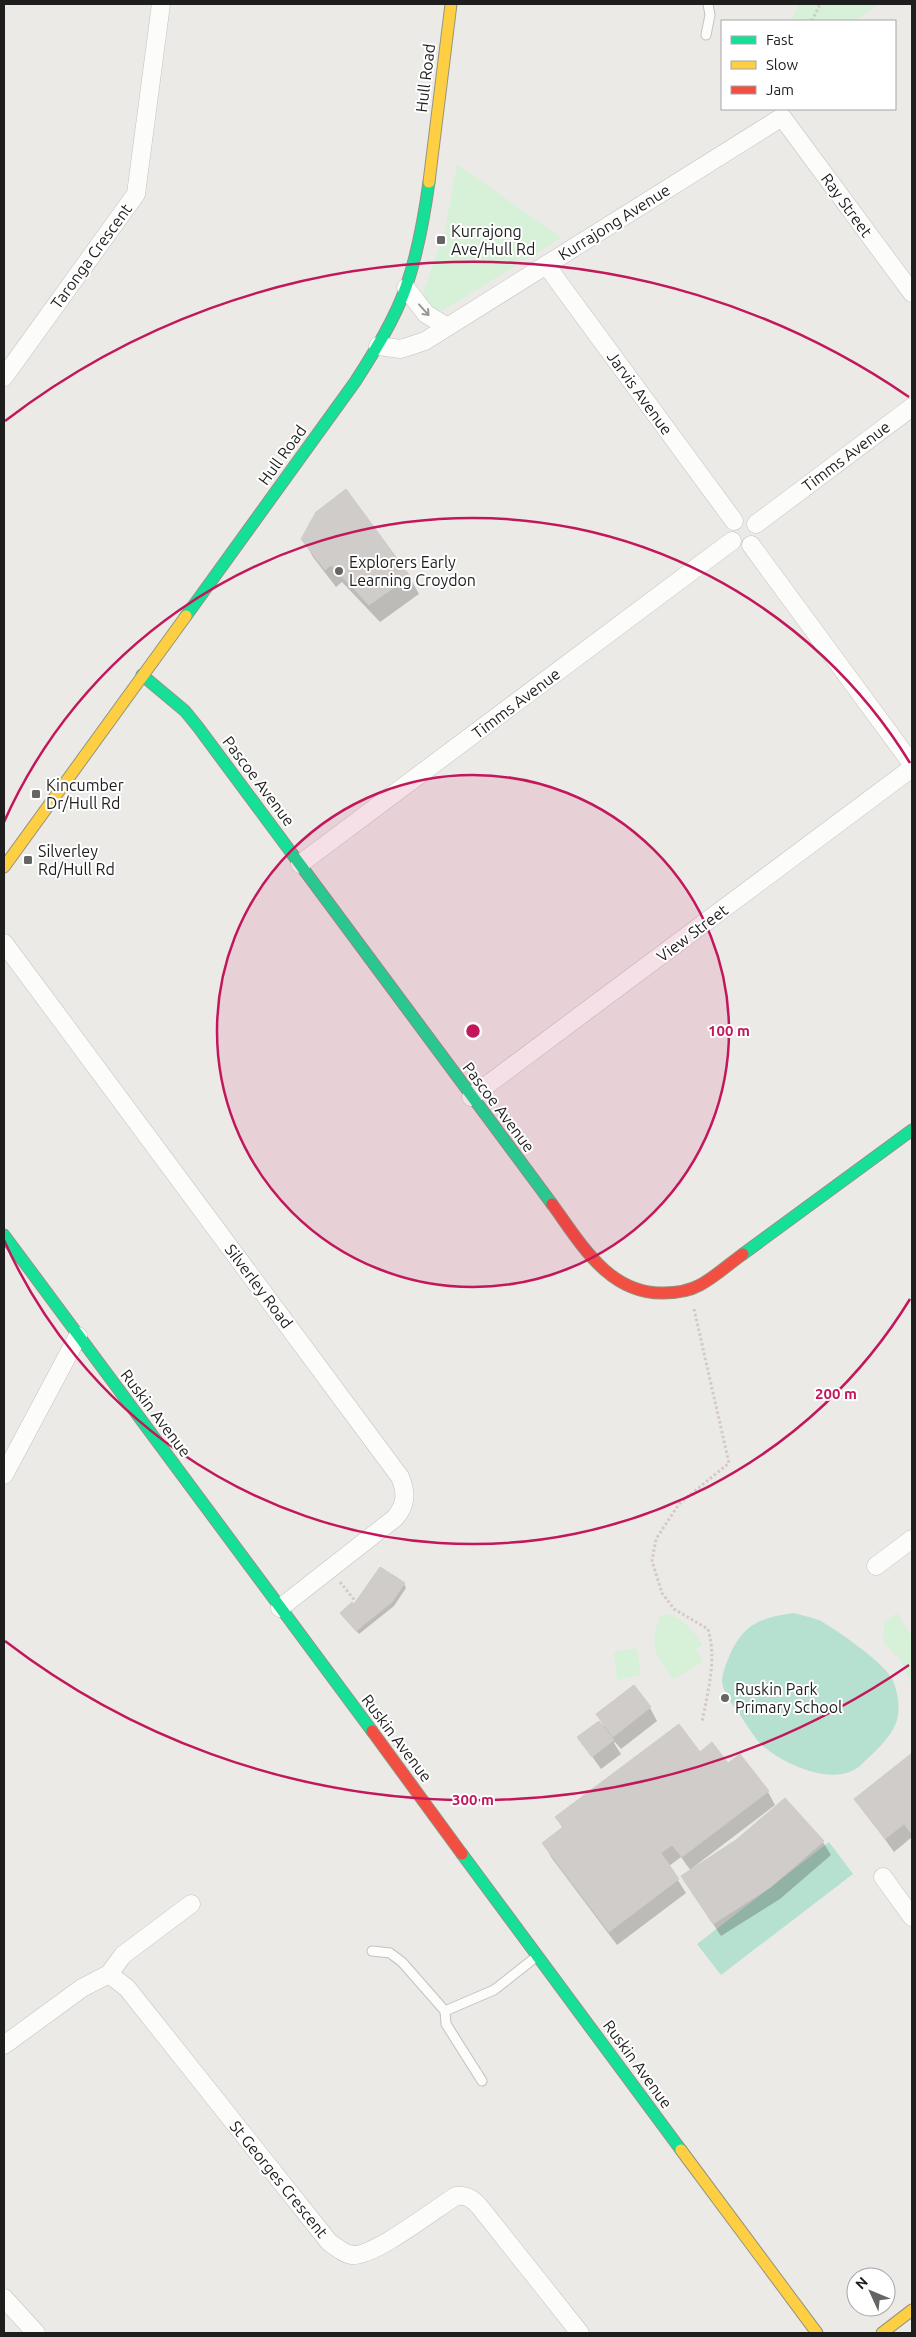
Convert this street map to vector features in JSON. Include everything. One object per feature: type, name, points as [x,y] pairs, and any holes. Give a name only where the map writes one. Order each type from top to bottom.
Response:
[{"type":"street","name":"Taronga Crescent","points":[[4,377],[136,194],[161,4]]},
{"type":"street","name":"Hull Road","points":[[4,867],[355,382],[378,346],[406,288],[423,227],[450,4]]},
{"type":"street","name":"Kurrajong Avenue","points":[[378,346],[401,349],[425,342],[446,326],[782,117]]},
{"type":"street","name":"Ray Street","points":[[782,117],[912,293]]},
{"type":"street","name":"Jarvis Avenue","points":[[546,265],[734,522]]},
{"type":"street","points":[[406,288],[426,314],[446,326]]},
{"type":"street","name":"Timms Avenue","points":[[756,524],[912,407]]},
{"type":"street","points":[[743,517],[752,520],[756,524],[758,535],[751,544],[739,546],[732,541],[729,529],[734,522],[743,517]]},
{"type":"street","name":"Timms Avenue","points":[[300,864],[732,541]]},
{"type":"street","points":[[751,544],[912,764]]},
{"type":"street","name":"Pascoe Avenue","points":[[142,676],[185,711],[198,727],[471,1097],[593,1259],[614,1280],[631,1288],[649,1293],[666,1295],[690,1290],[713,1277],[912,1130]]},
{"type":"street","name":"View Street","points":[[471,1097],[912,768]]},
{"type":"street","name":"Silverley Road","points":[[4,943],[402,1482],[406,1499],[402,1510],[395,1518],[280,1608]]},
{"type":"street","name":"Ruskin Avenue","points":[[4,1235],[817,2333]]},
{"type":"street","points":[[4,1475],[78,1336]]},
{"type":"street","points":[[876,1566],[912,1539]]},
{"type":"street","points":[[883,1877],[912,1917]]},
{"type":"street","points":[[4,2045],[82,1988],[109,1974],[123,1955],[191,1904]]},
{"type":"street","name":"St Georges Crescent","points":[[109,1974],[127,1988],[329,2242],[338,2249],[350,2255],[371,2251],[456,2196],[465,2195],[473,2199],[479,2206],[580,2333]]},
{"type":"street","points":[[4,2298],[36,2333]]},
{"type":"street","points":[[882,2333],[912,2310]]},
{"type":"lane","points":[[706,35],[710,15],[708,4]]},
{"type":"lane","points":[[372,1951],[390,1953],[402,1962],[444,2011],[446,2024],[482,2081]]},
{"type":"lane","points":[[444,2011],[494,1990],[538,1955]]},
{"type":"path","points":[[812,20],[820,4]]},
{"type":"path","points":[[690,1290],[729,1463],[679,1504],[656,1538],[652,1561],[662,1593],[674,1609],[708,1629],[712,1644],[712,1665],[702,1722]]},
{"type":"path","points":[[340,1582],[356,1602]]},
{"type":"green space","points":[[799,4],[879,4],[856,20],[791,20]]},
{"type":"green space","points":[[457,164],[561,238],[442,311],[429,306],[423,292],[445,231]]},
{"type":"green space","points":[[793,1613],[819,1620],[836,1630],[888,1672],[894,1684],[899,1707],[896,1723],[876,1750],[862,1764],[851,1771],[839,1774],[825,1774],[797,1767],[784,1760],[763,1746],[757,1739],[725,1691],[722,1682],[724,1669],[740,1637],[762,1620]]},
{"type":"green space","points":[[897,1613],[912,1637],[912,1685],[901,1661],[883,1641],[884,1622]]},
{"type":"green space","points":[[669,1614],[693,1631],[703,1645],[696,1649],[703,1662],[673,1679],[661,1662],[654,1643],[660,1616]]},
{"type":"green space","points":[[637,1648],[641,1675],[617,1680],[614,1652]]},
{"type":"green space","points":[[829,1842],[853,1874],[721,1975],[697,1944]]},
{"type":"building","points":[[346,489],[410,576],[369,605],[331,565],[325,570],[301,539],[316,512]]},
{"type":"building","points":[[380,1567],[396,1577],[389,1588],[373,1577]]},
{"type":"building","points":[[373,1577],[389,1588],[396,1577],[405,1583],[392,1602],[356,1631],[340,1613],[352,1602],[354,1604]]},
{"type":"building","points":[[634,1685],[651,1707],[613,1737],[596,1714]]},
{"type":"building","points":[[599,1721],[614,1740],[592,1757],[577,1737]]},
{"type":"building","points":[[679,1724],[700,1752],[712,1742],[728,1763],[740,1754],[769,1791],[682,1857],[672,1845],[661,1853],[679,1879],[609,1932],[542,1843],[563,1827],[555,1817]]},
{"type":"building","points":[[912,1753],[912,1831],[910,1832],[904,1824],[885,1839],[854,1799]]},
{"type":"building","points":[[785,1798],[824,1841],[772,1886],[713,1924],[681,1876],[736,1840]]},
{"type":"traffic: fast","points":[[186,616],[355,382],[383,336],[401,300],[414,261],[429,182]]},
{"type":"traffic: fast","points":[[142,675],[185,711],[198,727],[552,1204]]},
{"type":"traffic: fast","points":[[743,1254],[912,1130]]},
{"type":"traffic: fast","points":[[4,1235],[372,1731]]},
{"type":"traffic: fast","points":[[462,1854],[681,2150]]},
{"type":"traffic: slow","points":[[429,182],[451,4]]},
{"type":"traffic: slow","points":[[4,867],[186,616]]},
{"type":"traffic: slow","points":[[681,2150],[817,2333]]},
{"type":"traffic: slow","points":[[882,2333],[912,2310]]},
{"type":"traffic: jam","points":[[552,1204],[597,1263],[626,1285],[644,1291],[668,1293],[691,1289],[711,1278],[743,1254]]},
{"type":"traffic: jam","points":[[372,1731],[462,1854]]},
{"type":"place","name":"Kurrajong Ave/Hull Rd","points":[[441,240]]},
{"type":"place","name":"Explorers Early Learning Croydon","points":[[339,571]]},
{"type":"place","name":"Kincumber Dr/Hull Rd","points":[[36,794]]},
{"type":"place","name":"Silverley Rd/Hull Rd","points":[[28,860]]},
{"type":"place","name":"Ruskin Park Primary School","points":[[725,1698]]}]
